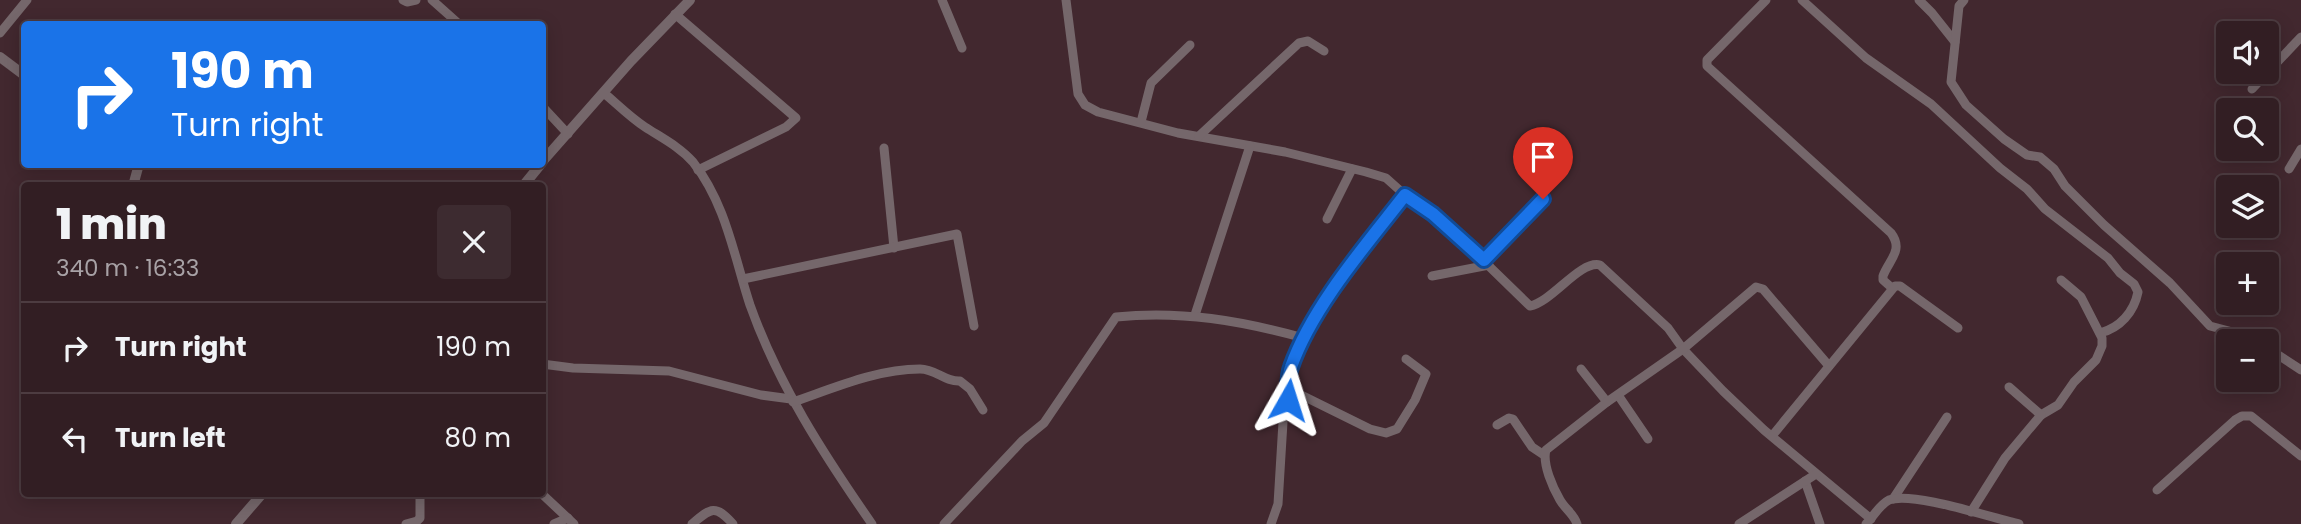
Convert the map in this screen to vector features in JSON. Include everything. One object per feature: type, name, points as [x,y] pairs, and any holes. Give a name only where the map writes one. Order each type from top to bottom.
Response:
[{"type":"street","points":[[0,33],[27,0]]},
{"type":"street","points":[[403,0],[416,0]]},
{"type":"street","points":[[432,0],[456,21]]},
{"type":"street","points":[[546,159],[690,0]]},
{"type":"street","points":[[942,0],[962,48]]},
{"type":"street","points":[[1066,0],[1078,94],[1085,106],[1098,112],[1178,133],[1250,146],[1386,178],[1433,214],[1526,303],[1533,306],[1590,265],[1600,265],[1668,328],[1683,349],[1723,391],[1869,522],[1883,504],[1893,499],[1922,500],[2019,524]]},
{"type":"street","points":[[1766,0],[1707,60],[1707,66],[1891,233],[1896,240],[1896,252],[1883,280],[1892,288]]},
{"type":"street","points":[[1802,0],[1866,58],[1931,104],[2000,169],[2027,189],[2045,209],[2108,258],[2134,285],[2138,292],[2133,308],[2114,329],[2100,333]]},
{"type":"street","points":[[1919,0],[1955,42]]},
{"type":"street","points":[[1964,0],[1959,6],[1951,82],[1966,105],[1985,124],[2027,155],[2040,157],[2054,169],[2065,186],[2104,225],[2170,283],[2210,326],[2221,329]]},
{"type":"street","points":[[675,14],[796,118],[786,127],[698,170]]},
{"type":"street","points":[[2252,89],[2301,37]]},
{"type":"street","points":[[1199,136],[1299,43],[1308,41],[1324,51]]},
{"type":"street","points":[[1141,122],[1151,83],[1190,45]]},
{"type":"street","points":[[0,57],[21,73]]},
{"type":"street","points":[[604,93],[643,126],[683,153],[714,194],[751,306],[792,401],[872,524]]},
{"type":"street","points":[[546,110],[568,134]]},
{"type":"street","points":[[1195,315],[1250,146]]},
{"type":"street","points":[[884,148],[894,248]]},
{"type":"street","points":[[2289,169],[2301,149]]},
{"type":"street","points":[[526,182],[538,168]]},
{"type":"street","points":[[1327,219],[1352,169]]},
{"type":"street","points":[[1270,524],[1278,504],[1283,422],[1290,368],[1304,338],[1357,256],[1405,195]]},
{"type":"street","points":[[1432,276],[1486,262],[1543,199]]},
{"type":"street","points":[[743,279],[957,234],[974,326]]},
{"type":"street","points":[[1971,512],[2005,458],[2041,415],[2057,405],[2074,382],[2096,360],[2102,346],[2100,333],[2081,297],[2061,280]]},
{"type":"street","points":[[1772,436],[1892,288],[1900,286],[1958,328]]},
{"type":"street","points":[[1544,455],[1546,450],[1608,402],[1683,349],[1756,287],[1763,289],[1829,366]]},
{"type":"street","points":[[944,524],[1022,441],[1044,423],[1116,317],[1195,315],[1223,318],[1304,338]]},
{"type":"street","points":[[2279,356],[2301,370]]},
{"type":"street","points":[[1289,389],[1370,429],[1386,433],[1397,429],[1415,400],[1426,374],[1406,359]]},
{"type":"street","points":[[546,365],[669,371],[792,401],[874,376],[904,369],[921,369],[935,371],[950,380],[960,381],[970,389],[983,410]]},
{"type":"street","points":[[1581,369],[1608,402]]},
{"type":"street","points":[[2009,387],[2041,415]]},
{"type":"street","points":[[1618,395],[1648,439]]},
{"type":"street","points":[[2157,490],[2235,420],[2246,415],[2251,416],[2301,456]]},
{"type":"street","points":[[1893,499],[1948,417]]},
{"type":"street","points":[[1497,425],[1509,418],[1513,419],[1532,446],[1544,455],[1561,501],[1577,524]]},
{"type":"street","points":[[1739,524],[1816,474]]},
{"type":"street","points":[[1805,481],[1820,524]]},
{"type":"street","points":[[236,524],[259,497]]},
{"type":"street","points":[[406,524],[421,518],[419,497]]},
{"type":"street","points":[[545,497],[571,521]]},
{"type":"street","points":[[692,524],[713,510],[721,512],[733,524]]},
{"type":"street","points":[[554,524],[571,521]]},
{"type":"route","points":[[1288,400],[1290,368],[1304,338],[1357,256],[1405,195],[1433,214],[1484,260],[1543,199]]}]
